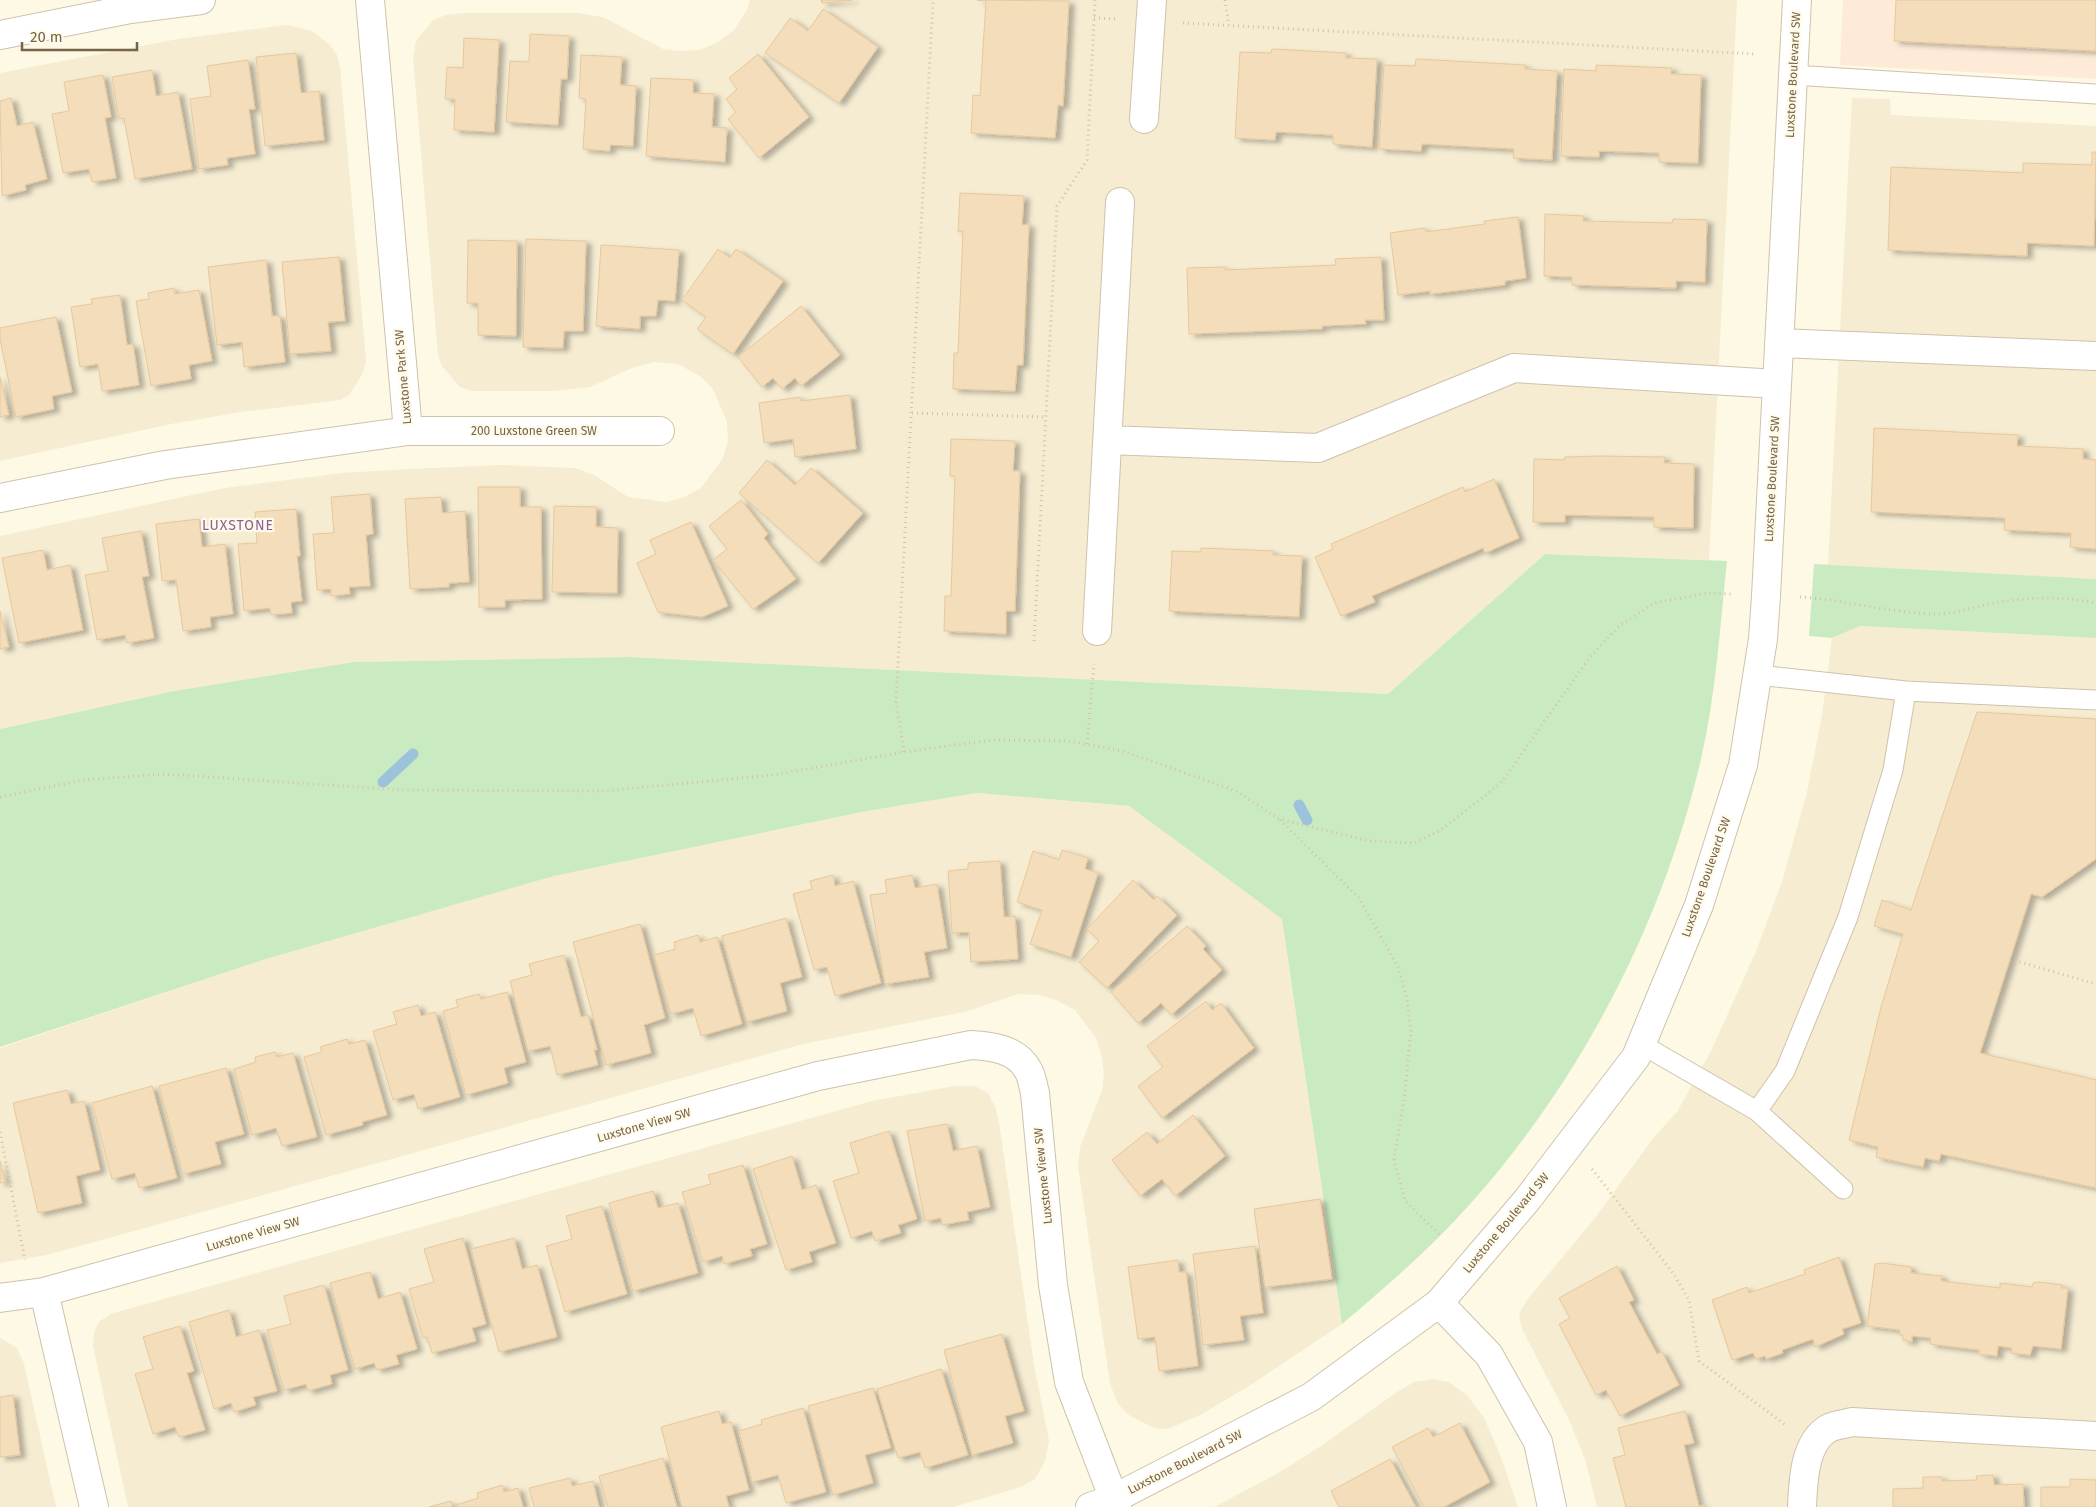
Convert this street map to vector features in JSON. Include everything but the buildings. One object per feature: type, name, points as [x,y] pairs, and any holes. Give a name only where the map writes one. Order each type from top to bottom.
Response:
[{"type":"street","points":[[0,35],[130,9],[202,0]]},
{"type":"street","name":"Luxstone Park SW","points":[[0,498],[165,465],[408,431],[370,0]]},
{"type":"street","name":"Luxstone Boulevard SW","points":[[1107,1504],[1311,1397],[1439,1303],[1528,1200],[1636,1057],[1642,1044],[1699,905],[1740,774],[1758,675],[1766,596],[1797,0]]},
{"type":"street","points":[[1144,119],[1151,11]]},
{"type":"street","points":[[1096,631],[1120,202]]},
{"type":"street","points":[[1779,342],[2096,356]]},
{"type":"street","points":[[1108,440],[1318,448],[1514,368],[1777,384]]},
{"type":"street","name":"200 Luxstone Green SW","points":[[408,431],[660,431]]},
{"type":"street","name":"Luxstone View SW","points":[[0,1298],[44,1292],[818,1076],[971,1045],[994,1046],[1015,1056],[1028,1070],[1035,1093],[1053,1286],[1069,1382],[1107,1504]]},
{"type":"street","points":[[44,1292],[94,1507]]},
{"type":"street","points":[[1439,1303],[1489,1356],[1538,1442],[1552,1507]]},
{"type":"street","points":[[1802,1507],[1804,1475],[1814,1444],[1828,1428],[1852,1422],[2096,1436]]},
{"type":"lane","points":[[1793,75],[2096,94]]},
{"type":"lane","points":[[1758,675],[1906,690],[2096,700]]},
{"type":"lane","points":[[1757,1111],[1785,1071],[1848,917],[1893,770],[1906,690]]},
{"type":"lane","points":[[1642,1044],[1757,1111],[1843,1189]]},
{"type":"path","points":[[904,752],[896,702],[933,0]]},
{"type":"path","points":[[1034,641],[1057,206],[1087,160],[1095,0]]},
{"type":"path","points":[[1225,0],[1229,26]]},
{"type":"path","points":[[1094,18],[1151,11],[1229,26],[1754,54]]},
{"type":"path","points":[[912,413],[1047,417]]},
{"type":"path","points":[[1279,819],[1370,841],[1414,843],[1441,830],[1501,783],[1590,657],[1619,626],[1654,603],[1708,593],[1815,598],[1911,612],[1942,614],[2000,602],[2048,598],[2078,599],[2096,603]]},
{"type":"path","points":[[1088,744],[1094,671]]},
{"type":"path","points":[[0,796],[83,780],[166,774],[402,790],[603,791],[773,775],[904,752],[993,740],[1068,741],[1123,751],[1236,791],[1279,819],[1358,898],[1398,967],[1407,999],[1411,1031],[1404,1100],[1394,1160],[1405,1201],[1441,1236]]},
{"type":"path","points":[[2010,959],[2096,984]]},
{"type":"path","points":[[0,1132],[25,1264]]},
{"type":"path","points":[[1572,1143],[1677,1280],[1689,1300],[1699,1361],[1734,1389],[1814,1444]]},
{"type":"shaded area","points":[[750,0],[1737,0],[1709,560],[1545,554],[1388,694],[627,657],[354,662],[174,691],[0,729],[0,536],[225,488],[343,473],[503,465],[575,468],[594,475],[628,497],[667,502],[684,497],[701,488],[723,458],[728,442],[727,422],[713,389],[700,376],[678,364],[654,362],[632,368],[590,387],[553,391],[472,391],[460,387],[442,366],[438,355],[413,57],[416,41],[433,20],[446,15],[465,13],[577,13],[603,17],[663,49],[680,51],[700,50],[718,42],[734,30],[746,12]]},
{"type":"shaded area","points":[[1843,0],[2096,0],[2096,79],[1840,65]]},
{"type":"shaded area","points":[[287,25],[312,31],[329,44],[337,55],[340,68],[366,360],[363,373],[349,395],[340,400],[241,412],[171,424],[0,461],[0,73],[178,39]]},
{"type":"shaded area","points":[[1852,98],[1890,99],[1891,115],[2096,126],[2096,579],[1828,565]]},
{"type":"shaded area","points":[[1860,626],[2096,638],[2096,1507],[1597,1507],[1585,1459],[1569,1420],[1522,1329],[1519,1314],[1527,1300],[1595,1218],[1654,1137],[1677,1112],[1712,1049],[1757,949],[1782,882],[1807,792],[1822,715],[1832,638]]},
{"type":"shaded area","points":[[977,793],[1129,806],[1282,919],[1342,1324],[1249,1386],[1200,1415],[1168,1429],[1154,1428],[1129,1415],[1118,1404],[1110,1384],[1078,1166],[1080,1147],[1102,1091],[1104,1073],[1102,1057],[1096,1038],[1075,1010],[1056,1000],[1039,995],[1018,994],[968,1011],[803,1044],[91,1243],[46,1255],[0,1263],[0,1048],[266,959],[554,876],[867,811]]},
{"type":"shaded area","points":[[955,1086],[975,1086],[988,1093],[996,1109],[1000,1129],[1034,1365],[1049,1441],[1045,1461],[1035,1479],[1021,1487],[953,1507],[128,1507],[93,1346],[94,1332],[99,1322],[110,1314],[872,1101]]},
{"type":"shaded area","points":[[0,1338],[17,1348],[24,1364],[56,1507],[0,1507]]},
{"type":"shaded area","points":[[1433,1379],[1449,1382],[1468,1396],[1484,1418],[1499,1452],[1518,1507],[1214,1507],[1275,1475],[1315,1450],[1414,1382]]},
{"type":"green space","points":[[1545,554],[1727,561],[1720,636],[1706,735],[1685,820],[1665,879],[1641,938],[1614,995],[1583,1050],[1549,1103],[1471,1203],[1425,1251],[1342,1324],[1282,919],[1129,806],[977,793],[867,811],[554,876],[266,959],[0,1047],[0,729],[174,691],[354,662],[627,657],[1388,694]]},
{"type":"green space","points":[[1814,564],[2096,579],[2096,638],[1860,626],[1832,638],[1809,636]]},
{"type":"waterway","points":[[383,782],[413,754]]},
{"type":"waterway","points":[[1299,805],[1307,820]]},
{"type":"district","name":"LUXSTONE","points":[[238,525]]}]
